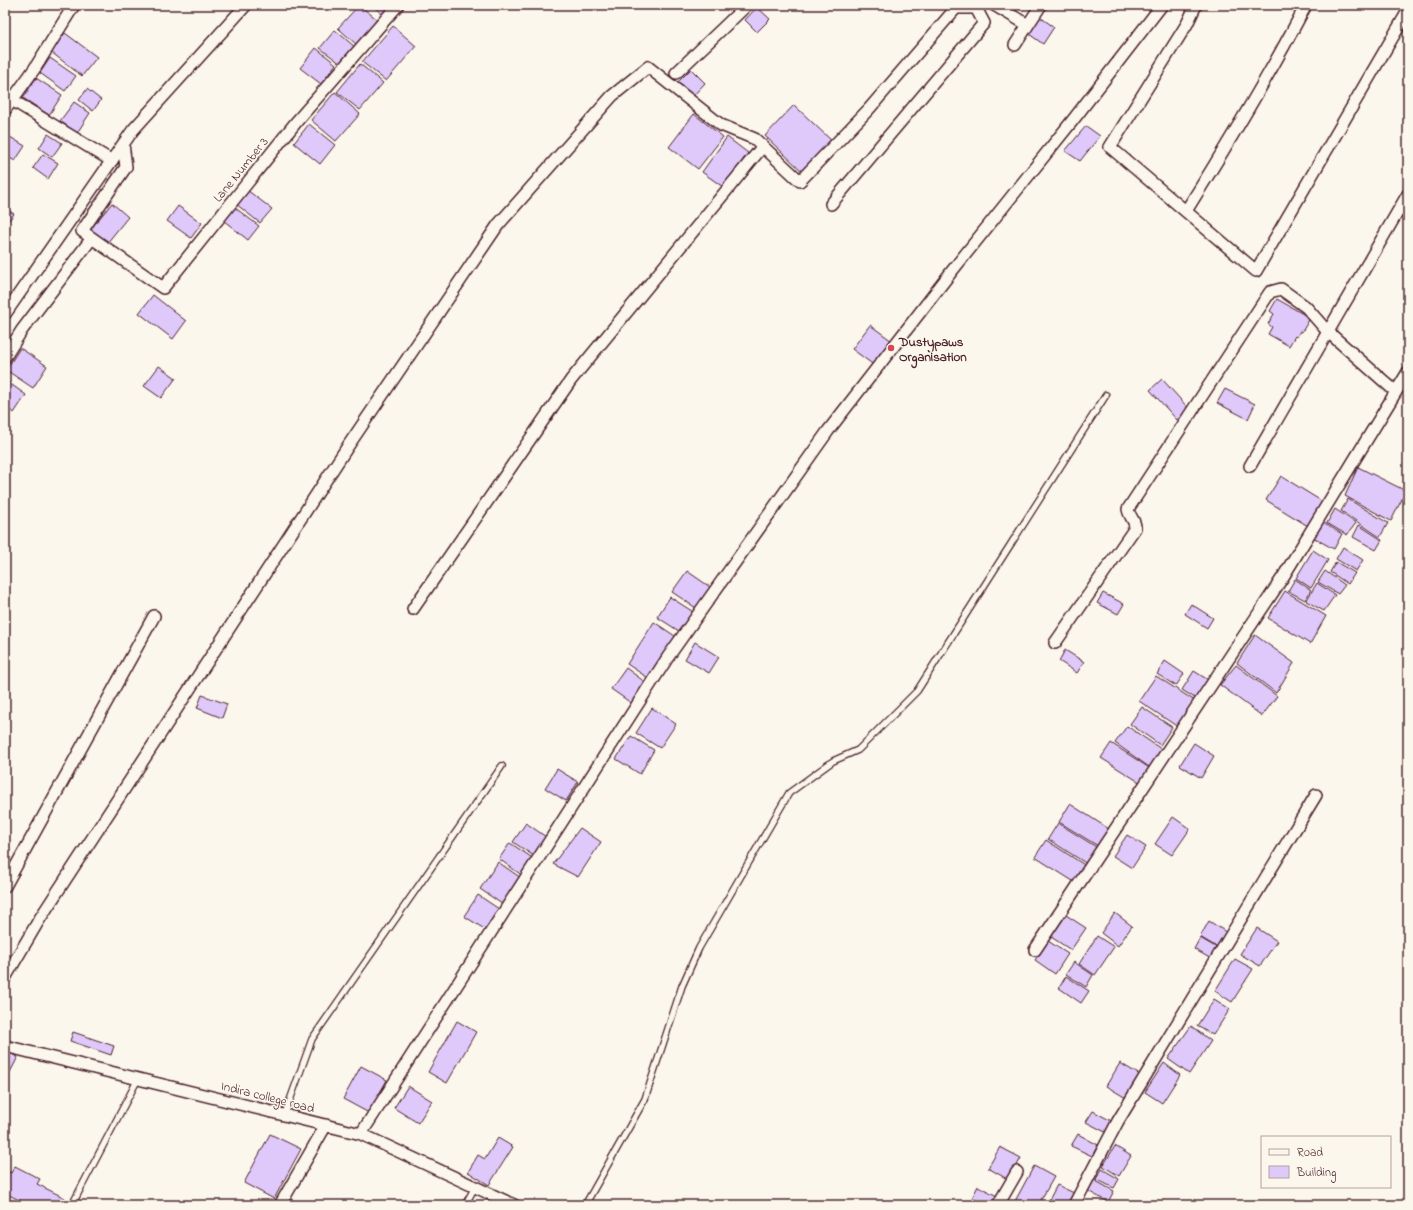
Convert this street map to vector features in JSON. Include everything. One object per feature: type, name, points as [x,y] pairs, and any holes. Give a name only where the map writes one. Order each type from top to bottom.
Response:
[{"type":"street","points":[[74,5],[35,68],[8,105],[112,161]]},
{"type":"street","points":[[5,314],[133,130],[246,5]]},
{"type":"street","name":"Lane Number 3","points":[[92,238],[163,288],[297,121],[398,5]]},
{"type":"street","points":[[676,73],[747,5]]},
{"type":"street","points":[[994,5],[1028,25]]},
{"type":"street","points":[[1015,45],[1041,5]]},
{"type":"street","points":[[361,1134],[668,657],[819,444],[952,271],[1073,120],[1162,5]]},
{"type":"street","points":[[1196,5],[1187,24],[1110,147],[1256,271],[1408,11]]},
{"type":"street","points":[[1186,211],[1248,112],[1306,5]]},
{"type":"street","points":[[5,978],[43,913],[330,473],[498,225],[612,96],[648,67],[720,125],[755,139],[800,181],[869,109],[956,8],[975,6],[984,23],[831,204]]},
{"type":"street","points":[[5,357],[22,330],[92,238],[82,231],[126,167],[123,144]]},
{"type":"street","points":[[412,609],[572,380],[763,146]]},
{"type":"street","points":[[1250,466],[1408,194]]},
{"type":"street","points":[[1055,643],[1135,528],[1128,509],[1270,292],[1281,289],[1290,294],[1306,307],[1327,332],[1395,391]]},
{"type":"street","points":[[1035,950],[1283,577],[1395,391],[1408,372]]},
{"type":"street","points":[[5,886],[154,616]]},
{"type":"street","points":[[1074,1205],[1118,1121],[1316,795]]},
{"type":"street","name":"Indira college road","points":[[5,1046],[361,1134],[514,1205]]},
{"type":"street","points":[[280,1205],[326,1125]]},
{"type":"street","points":[[998,1205],[1017,1172]]},
{"type":"lane","points":[[585,1205],[645,1099],[682,986],[698,948],[789,793],[833,761],[858,750],[917,691],[1106,395]]},
{"type":"lane","points":[[285,1114],[312,1039],[502,766]]},
{"type":"lane","points":[[72,1205],[138,1079]]},
{"type":"lane","points":[[465,1205],[475,1187]]},
{"type":"building","points":[[359,5],[378,20],[356,44],[338,28]]},
{"type":"building","points":[[372,5],[396,5],[385,17]]},
{"type":"building","points":[[757,7],[770,19],[757,32],[745,20]]},
{"type":"building","points":[[1040,17],[1054,27],[1043,44],[1029,34]]},
{"type":"building","points":[[393,26],[416,46],[386,81],[362,62]]},
{"type":"building","points":[[335,30],[355,47],[341,64],[320,48]]},
{"type":"building","points":[[65,33],[97,57],[82,76],[51,52]]},
{"type":"building","points":[[316,48],[336,64],[321,84],[300,68]]},
{"type":"building","points":[[50,58],[76,76],[65,91],[40,73]]},
{"type":"building","points":[[360,64],[383,83],[360,110],[337,92]]},
{"type":"building","points":[[691,69],[705,83],[693,96],[678,82]]},
{"type":"building","points":[[36,78],[62,95],[49,115],[23,98]]},
{"type":"building","points":[[87,89],[101,100],[93,111],[79,100]]},
{"type":"building","points":[[335,92],[360,114],[336,141],[311,120]]},
{"type":"building","points":[[74,102],[90,113],[77,133],[60,121]]},
{"type":"building","points":[[794,105],[832,141],[803,172],[765,136]]},
{"type":"building","points":[[694,114],[723,137],[698,169],[669,147]]},
{"type":"building","points":[[309,124],[335,145],[320,164],[294,143]]},
{"type":"building","points":[[1086,126],[1100,136],[1080,161],[1065,151]]},
{"type":"building","points":[[5,134],[25,146],[15,161],[5,155]]},
{"type":"building","points":[[48,134],[62,143],[52,157],[39,148]]},
{"type":"building","points":[[727,137],[748,153],[723,187],[702,172]]},
{"type":"building","points":[[43,154],[58,163],[48,179],[33,168]]},
{"type":"building","points":[[247,190],[272,209],[260,223],[236,204]]},
{"type":"building","points":[[112,203],[128,217],[107,243],[90,230]]},
{"type":"building","points":[[178,206],[202,223],[191,238],[167,221]]},
{"type":"building","points":[[234,207],[259,226],[248,240],[223,220]]},
{"type":"building","points":[[5,208],[14,214],[5,225]]},
{"type":"building","points":[[153,295],[186,321],[173,339],[139,313]]},
{"type":"building","points":[[1277,299],[1310,318],[1302,332],[1300,331],[1297,337],[1295,336],[1289,346],[1268,334],[1272,327],[1268,324],[1274,314],[1270,311]]},
{"type":"building","points":[[870,325],[892,341],[875,366],[852,349]]},
{"type":"building","points":[[20,348],[47,366],[33,388],[6,370]]},
{"type":"building","points":[[159,366],[176,378],[161,398],[144,386]]},
{"type":"building","points":[[1162,379],[1189,409],[1177,420],[1150,390]]},
{"type":"building","points":[[5,380],[26,395],[14,413],[5,407]]},
{"type":"building","points":[[1225,389],[1255,404],[1248,419],[1217,403]]},
{"type":"building","points":[[1358,467],[1406,491],[1391,521],[1345,496]]},
{"type":"building","points":[[1281,476],[1323,502],[1308,526],[1266,500]]},
{"type":"building","points":[[1348,499],[1388,523],[1380,537],[1341,511]]},
{"type":"building","points":[[1335,509],[1356,523],[1347,535],[1327,523]]},
{"type":"building","points":[[1323,522],[1342,534],[1334,549],[1314,538]]},
{"type":"building","points":[[1359,525],[1382,540],[1376,550],[1353,537]]},
{"type":"building","points":[[1343,547],[1363,560],[1356,571],[1336,559]]},
{"type":"building","points":[[1313,550],[1328,560],[1311,588],[1296,578]]},
{"type":"building","points":[[1336,562],[1355,573],[1348,584],[1330,572]]},
{"type":"building","points":[[687,571],[713,589],[699,610],[672,592]]},
{"type":"building","points":[[1325,571],[1345,585],[1338,594],[1318,582]]},
{"type":"building","points":[[1295,579],[1311,590],[1305,600],[1288,591]]},
{"type":"building","points":[[1317,583],[1335,595],[1324,611],[1306,601]]},
{"type":"building","points":[[1285,591],[1326,616],[1310,644],[1268,618]]},
{"type":"building","points":[[1103,593],[1124,604],[1118,614],[1097,603]]},
{"type":"building","points":[[670,597],[695,613],[682,633],[657,617]]},
{"type":"building","points":[[1191,604],[1213,618],[1207,628],[1185,614]]},
{"type":"building","points":[[654,622],[678,638],[651,680],[627,664]]},
{"type":"building","points":[[1255,635],[1294,663],[1276,693],[1237,663]]},
{"type":"building","points":[[695,642],[719,657],[709,673],[685,659]]},
{"type":"building","points":[[1065,650],[1084,662],[1077,673],[1059,661]]},
{"type":"building","points":[[1165,661],[1184,674],[1176,686],[1157,674]]},
{"type":"building","points":[[1236,665],[1277,696],[1262,716],[1220,685]]},
{"type":"building","points":[[626,668],[649,685],[634,705],[611,689]]},
{"type":"building","points":[[1194,671],[1210,681],[1198,700],[1182,690]]},
{"type":"building","points":[[1156,676],[1195,701],[1178,727],[1139,701]]},
{"type":"building","points":[[202,695],[227,704],[222,718],[197,708]]},
{"type":"building","points":[[1142,707],[1172,727],[1160,745],[1130,724]]},
{"type":"building","points":[[652,708],[676,724],[660,748],[636,733]]},
{"type":"building","points":[[1127,726],[1164,751],[1152,769],[1115,743]]},
{"type":"building","points":[[631,736],[654,750],[640,774],[616,759]]},
{"type":"building","points":[[1111,743],[1151,769],[1141,783],[1101,758]]},
{"type":"building","points":[[1194,743],[1214,756],[1201,778],[1180,765]]},
{"type":"building","points":[[557,769],[578,782],[566,801],[545,788]]},
{"type":"building","points":[[1070,804],[1109,829],[1098,846],[1059,822]]},
{"type":"building","points":[[1173,817],[1190,829],[1172,855],[1155,844]]},
{"type":"building","points":[[526,823],[549,839],[537,858],[513,842]]},
{"type":"building","points":[[1058,823],[1098,848],[1087,864],[1048,839]]},
{"type":"building","points":[[580,828],[601,842],[578,877],[553,864]]},
{"type":"building","points":[[1127,835],[1146,847],[1132,868],[1113,856]]},
{"type":"building","points":[[1046,840],[1086,866],[1076,883],[1035,857]]},
{"type":"building","points":[[510,843],[534,859],[523,876],[499,859]]},
{"type":"building","points":[[498,862],[521,878],[502,904],[480,889]]},
{"type":"building","points":[[478,895],[502,911],[489,932],[464,916]]},
{"type":"building","points":[[1115,913],[1132,926],[1118,946],[1101,933]]},
{"type":"building","points":[[1066,915],[1086,928],[1071,950],[1051,937]]},
{"type":"building","points":[[1209,921],[1229,934],[1220,949],[1200,937]]},
{"type":"building","points":[[1257,928],[1277,941],[1260,966],[1240,954]]},
{"type":"building","points":[[1097,936],[1114,947],[1095,975],[1079,964]]},
{"type":"building","points":[[1200,938],[1219,949],[1213,960],[1194,949]]},
{"type":"building","points":[[1048,941],[1068,954],[1055,974],[1035,960]]},
{"type":"building","points":[[1235,959],[1253,969],[1232,1002],[1215,991]]},
{"type":"building","points":[[1074,962],[1093,975],[1086,987],[1066,974]]},
{"type":"building","points":[[1066,976],[1089,991],[1081,1003],[1059,988]]},
{"type":"building","points":[[1214,999],[1230,1009],[1213,1035],[1197,1026]]},
{"type":"building","points":[[457,1021],[476,1032],[447,1083],[428,1072]]},
{"type":"building","points":[[1191,1026],[1211,1041],[1189,1074],[1168,1059]]},
{"type":"building","points":[[73,1032],[114,1046],[111,1055],[70,1041]]},
{"type":"building","points":[[5,1051],[18,1057],[7,1078],[5,1077]]},
{"type":"building","points":[[1120,1063],[1140,1075],[1126,1098],[1106,1086]]},
{"type":"building","points":[[1164,1063],[1180,1075],[1162,1103],[1145,1092]]},
{"type":"building","points":[[361,1066],[387,1080],[369,1113],[343,1099]]},
{"type":"building","points":[[408,1086],[432,1101],[418,1123],[394,1108]]},
{"type":"building","points":[[1093,1111],[1115,1123],[1109,1134],[1086,1122]]},
{"type":"building","points":[[270,1134],[301,1149],[274,1199],[244,1183]]},
{"type":"building","points":[[1078,1134],[1098,1145],[1092,1156],[1071,1146]]},
{"type":"building","points":[[498,1138],[513,1147],[489,1185],[468,1172],[478,1155],[485,1159]]},
{"type":"building","points":[[1115,1146],[1131,1156],[1119,1176],[1103,1166]]},
{"type":"building","points":[[1000,1147],[1021,1158],[1009,1180],[988,1168]]},
{"type":"building","points":[[15,1166],[40,1179],[37,1184],[65,1198],[62,1205],[24,1205],[25,1203],[5,1193],[5,1170],[11,1173]]},
{"type":"building","points":[[1034,1166],[1054,1177],[1038,1205],[1018,1205],[1014,1203]]},
{"type":"building","points":[[1102,1169],[1119,1179],[1114,1188],[1096,1179]]},
{"type":"building","points":[[1094,1180],[1114,1191],[1108,1202],[1088,1191]]},
{"type":"building","points":[[1057,1185],[1074,1193],[1068,1205],[1058,1205],[1049,1200]]},
{"type":"building","points":[[978,1186],[999,1197],[995,1205],[986,1205],[972,1198]]},
{"type":"building","points":[[972,1200],[981,1205],[969,1205]]},
{"type":"place","name":"Dustypaws Organisation","points":[[891,348]]}]
